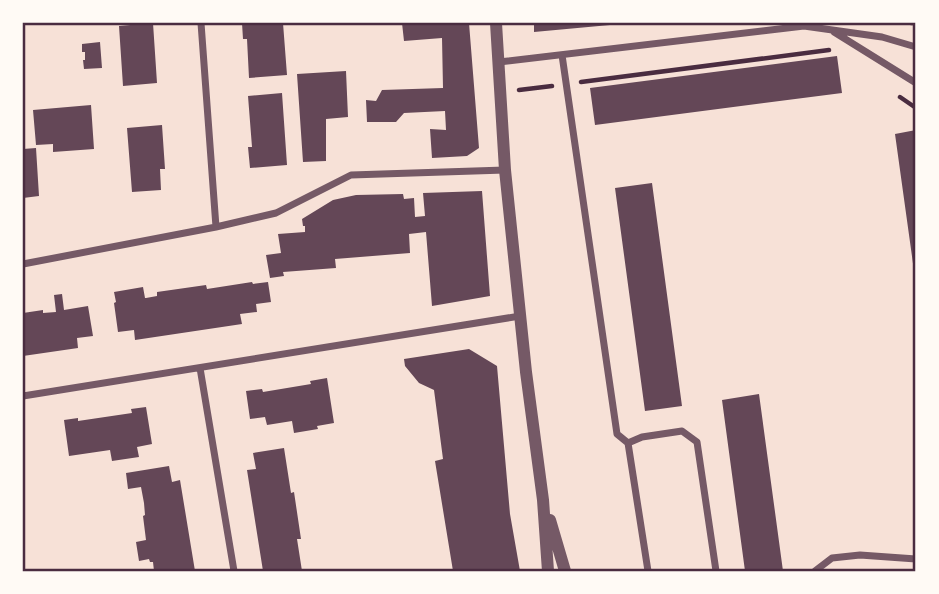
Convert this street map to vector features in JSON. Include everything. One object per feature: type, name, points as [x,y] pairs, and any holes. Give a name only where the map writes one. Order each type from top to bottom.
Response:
[{"type":"street","points":[[201,23],[216,227]]},
{"type":"street","points":[[496,23],[505,170],[543,500],[548,571]]},
{"type":"street","points":[[499,62],[804,26],[882,37],[916,47]]},
{"type":"street","points":[[831,30],[916,83]]},
{"type":"street","points":[[562,55],[617,434],[628,443],[648,571]]},
{"type":"street","points":[[23,264],[276,213],[351,175],[505,170]]},
{"type":"street","points":[[23,396],[520,316]]},
{"type":"street","points":[[200,368],[234,571]]},
{"type":"street","points":[[628,443],[642,437],[682,431],[697,442],[716,571]]},
{"type":"street","points":[[543,500],[565,571]]},
{"type":"street","points":[[816,571],[832,558],[860,555],[916,559]]},
{"type":"path","points":[[500,93],[834,50]]},
{"type":"path","points":[[899,96],[916,108]]},
{"type":"building","points":[[153,23],[157,83],[123,86],[119,26]]},
{"type":"building","points":[[242,23],[283,23],[287,75],[249,78],[247,39],[243,39]]},
{"type":"building","points":[[402,23],[469,23],[479,148],[467,156],[432,158],[430,129],[446,130],[445,111],[404,113],[396,122],[367,122],[366,100],[376,101],[382,90],[443,88],[442,38],[404,41]]},
{"type":"building","points":[[534,23],[610,23],[610,25],[534,32]]},
{"type":"building","points":[[100,42],[102,68],[84,69],[85,52],[82,52],[82,44]]},
{"type":"building","points":[[837,56],[842,93],[595,125],[590,88]]},
{"type":"building","points":[[346,71],[348,117],[326,119],[326,161],[303,162],[297,74]]},
{"type":"building","points":[[282,93],[287,165],[250,168],[248,147],[252,147],[248,96]]},
{"type":"building","points":[[91,105],[94,149],[53,152],[53,144],[36,145],[33,110]]},
{"type":"building","points":[[162,125],[165,169],[160,169],[161,190],[132,192],[127,128]]},
{"type":"building","points":[[916,130],[916,278],[915,278],[895,134]]},
{"type":"building","points":[[36,148],[39,196],[23,198],[23,149]]},
{"type":"building","points":[[652,183],[682,406],[645,411],[615,188]]},
{"type":"building","points":[[482,191],[490,296],[432,306],[426,232],[409,234],[410,253],[335,259],[336,268],[283,272],[284,276],[270,278],[266,255],[281,253],[278,234],[305,232],[302,219],[333,200],[356,195],[403,194],[404,199],[414,198],[415,217],[425,216],[423,193]]},
{"type":"building","points":[[268,282],[271,302],[256,304],[257,312],[240,314],[242,324],[135,340],[134,330],[118,332],[114,292],[143,287],[146,298],[157,296],[157,292],[206,285],[207,289]]},
{"type":"building","points":[[62,294],[64,310],[88,306],[93,336],[77,338],[78,348],[23,356],[23,313],[43,310],[43,313],[56,312],[54,295]]},
{"type":"building","points":[[469,349],[497,366],[510,514],[520,571],[453,571],[435,461],[443,459],[434,390],[419,383],[405,366],[404,359]]},
{"type":"building","points":[[327,378],[334,423],[294,433],[292,421],[267,425],[265,417],[250,419],[246,391],[262,389],[263,392],[311,384],[310,381]]},
{"type":"building","points":[[759,394],[783,571],[745,571],[722,400]]},
{"type":"building","points":[[146,407],[152,444],[137,447],[139,457],[112,461],[110,450],[69,456],[64,420],[78,418],[78,421],[132,413],[131,409]]},
{"type":"building","points":[[284,448],[301,539],[297,539],[302,571],[263,571],[247,470],[256,469],[253,453]]},
{"type":"building","points":[[169,466],[172,482],[180,480],[195,571],[154,571],[153,562],[149,559],[139,561],[136,542],[146,540],[144,503],[141,487],[128,489],[126,473]]}]
